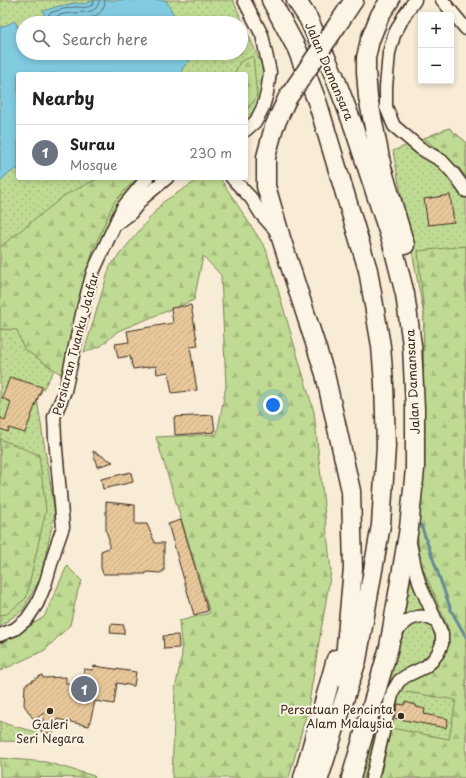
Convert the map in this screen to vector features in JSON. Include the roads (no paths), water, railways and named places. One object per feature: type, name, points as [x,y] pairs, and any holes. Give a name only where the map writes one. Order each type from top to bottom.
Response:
[{"type":"main road","name":"Jalan Damansara","points":[[271,0],[297,49],[318,104],[368,270],[381,346],[384,384],[386,446],[381,525],[357,660],[320,778]]},
{"type":"main road","name":"Jalan Damansara","points":[[296,0],[308,18],[334,75],[353,125],[392,243],[405,294],[412,345],[415,409],[415,469],[409,528],[389,647],[351,778]]},
{"type":"main road","points":[[304,0],[308,18]]},
{"type":"main road","points":[[340,21],[348,0]]},
{"type":"main road","points":[[331,742],[345,657],[350,607],[353,568],[351,491],[326,374],[281,238],[266,186],[266,157],[274,127],[287,99],[354,0]]},
{"type":"main road","points":[[390,0],[380,15],[370,40],[366,58],[368,97],[382,168],[404,241],[414,309],[412,345]]},
{"type":"main road","points":[[304,778],[350,607]]},
{"type":"street","points":[[244,0],[262,35],[270,72],[263,107],[256,121],[248,128]]},
{"type":"street","points":[[376,25],[384,18],[397,0]]},
{"type":"street","points":[[415,0],[404,16],[394,35],[389,53],[386,107],[394,126],[420,148],[442,161],[466,191]]},
{"type":"street","points":[[442,0],[466,29]]},
{"type":"street","name":"Persiaran Tuanku Ja'afar","points":[[0,635],[15,629],[27,619],[37,604],[45,585],[63,527],[54,418],[65,390],[93,272],[123,206],[146,180]]},
{"type":"street","name":"Persiaran Tuanku Ja'afar","points":[[114,226],[130,214],[143,198],[165,180]]},
{"type":"street","points":[[234,180],[251,198],[261,214],[281,238]]},
{"type":"street","points":[[372,778],[393,691],[399,681],[425,667],[432,661],[442,644],[442,634],[420,585],[414,567],[409,528]]},
{"type":"street","points":[[389,647],[406,622],[414,618],[419,616],[427,617],[437,623]]},
{"type":"water","points":[[95,0],[166,0],[174,16],[44,16],[43,11],[75,3],[84,4]]},
{"type":"water","points":[[15,21],[16,60],[190,60],[181,72],[16,72],[16,169],[5,176],[0,183],[0,28]]},
{"type":"waterway","points":[[421,525],[451,610],[466,637]]},
{"type":"place","name":"Surau","points":[[84,689]]},
{"type":"place","name":"Galeri Seri Negara","points":[[50,711]]},
{"type":"place","name":"Persatuan Pencinta Alam Malaysia","points":[[401,716]]}]
